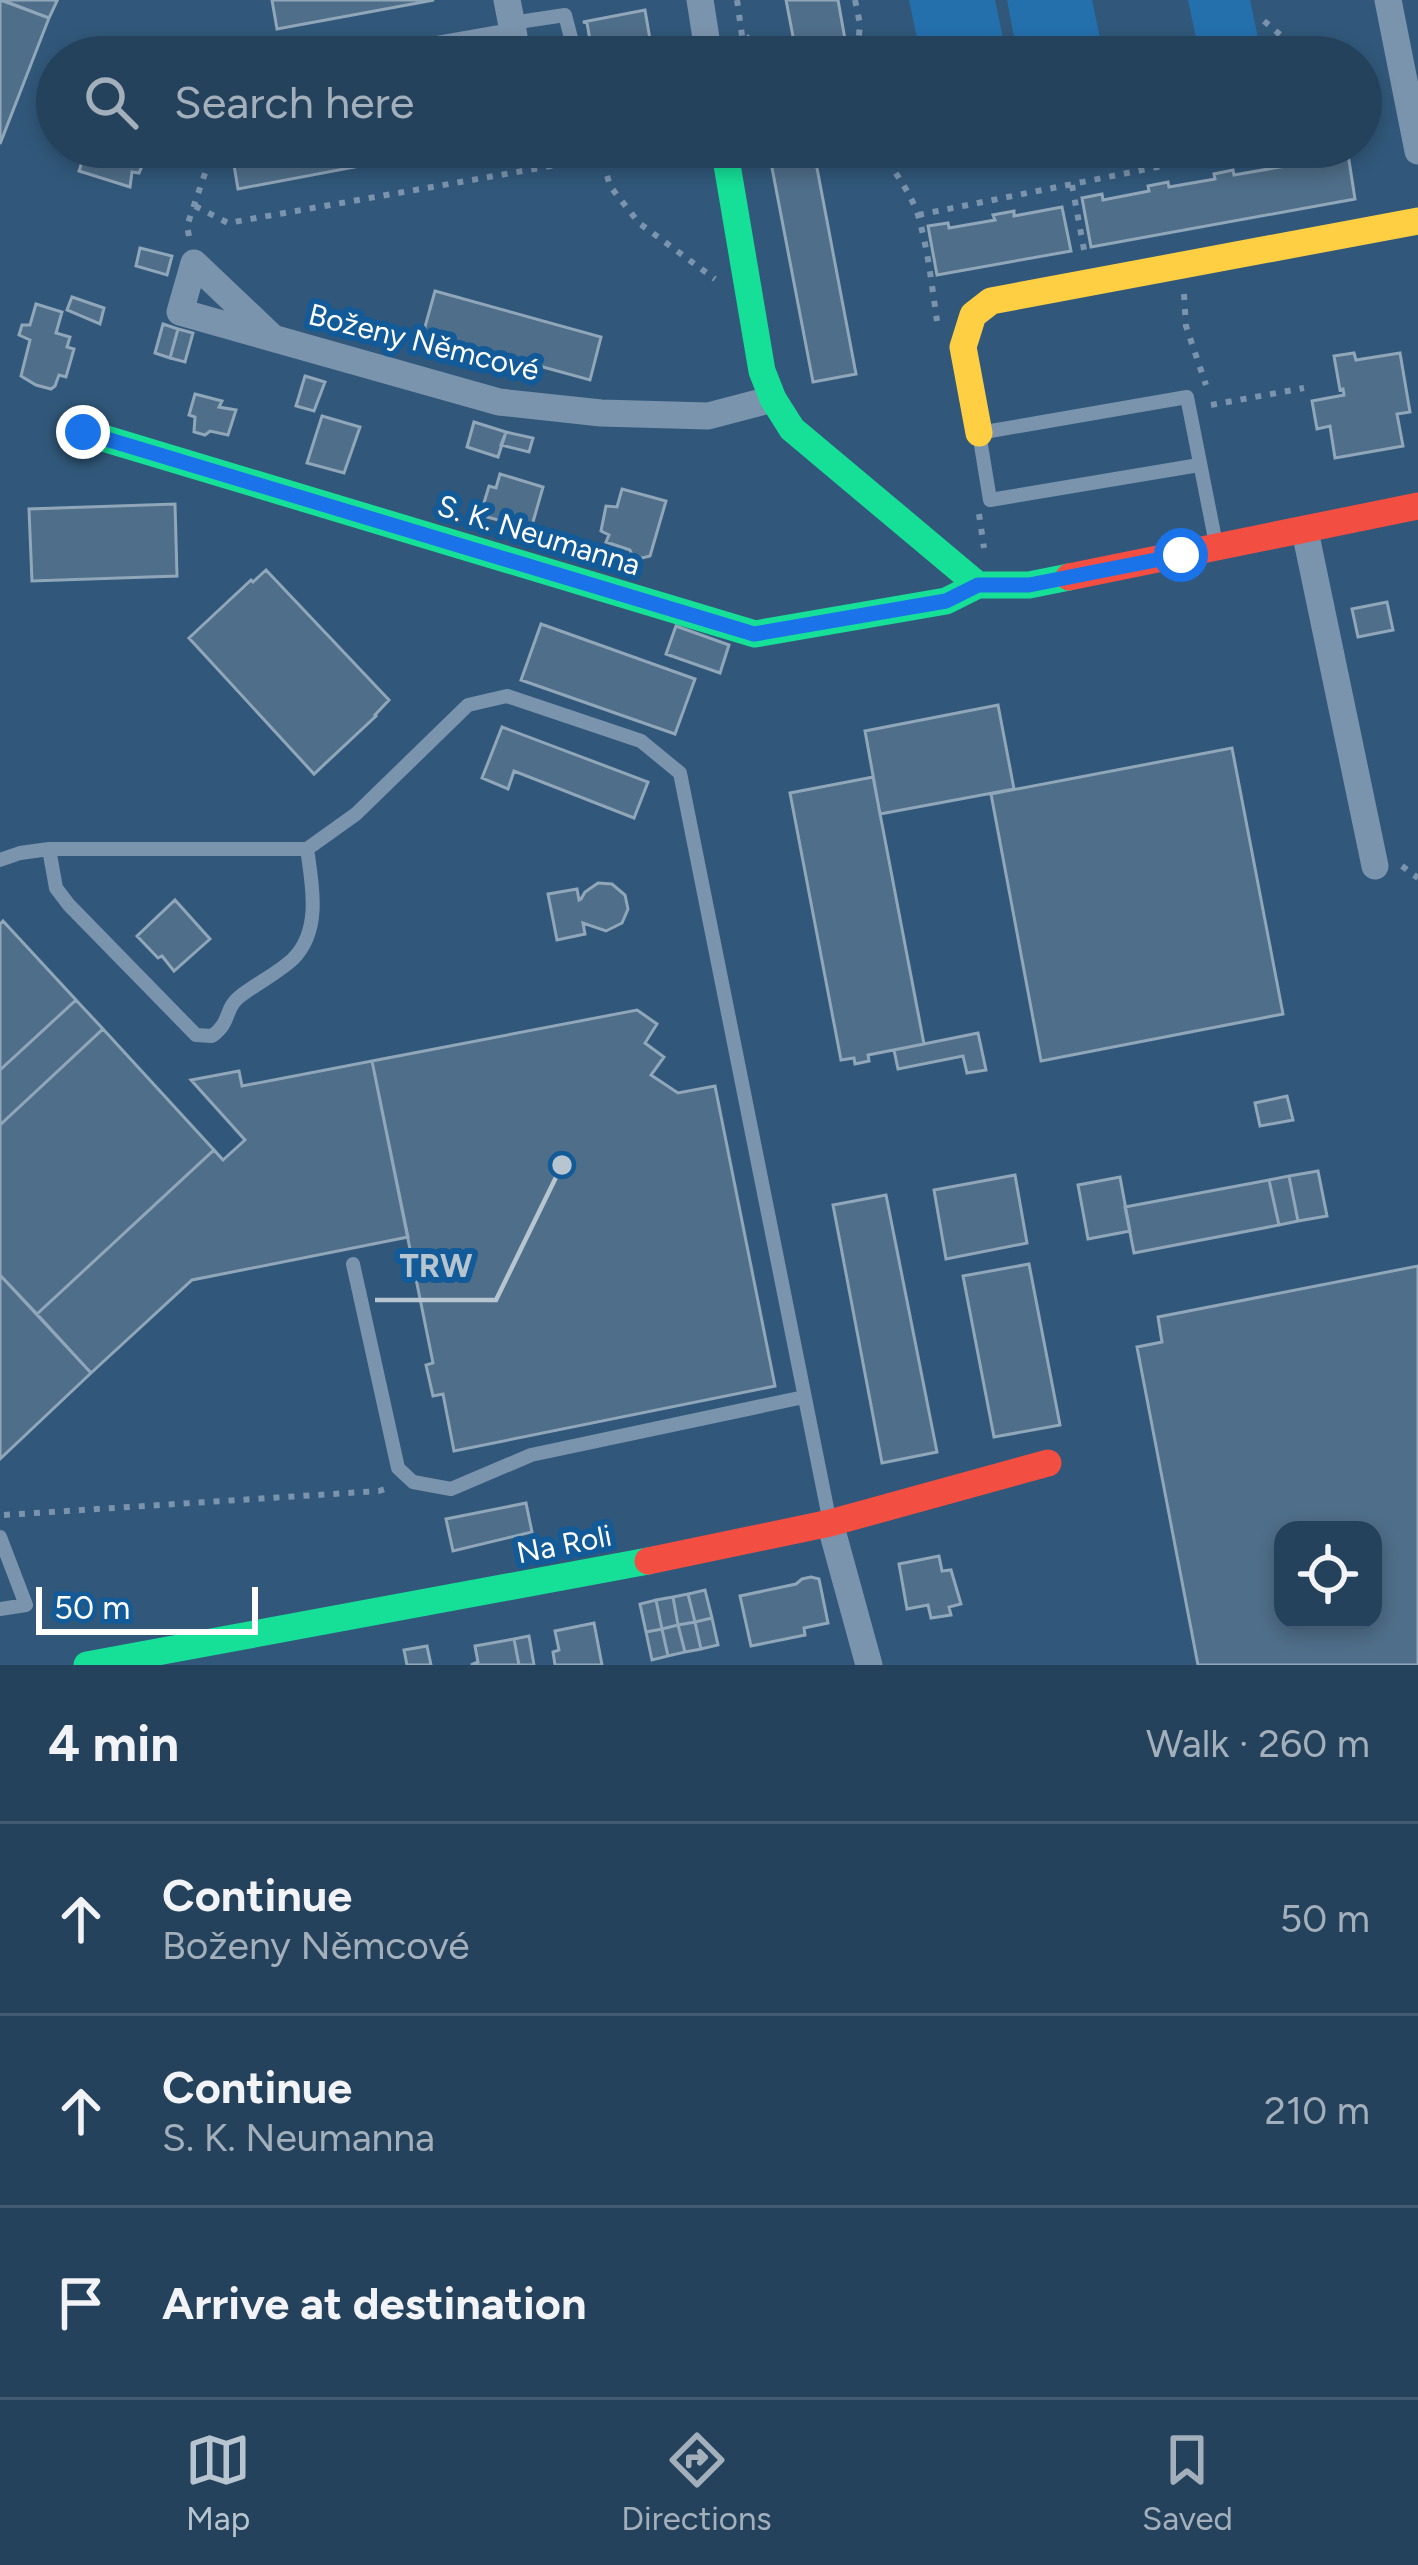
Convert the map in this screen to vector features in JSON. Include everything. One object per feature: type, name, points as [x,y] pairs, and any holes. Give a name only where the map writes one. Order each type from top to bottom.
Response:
[{"type":"street","points":[[700,0],[706,36]]},
{"type":"street","points":[[1388,0],[1418,151]]},
{"type":"street","points":[[728,168],[762,371],[773,399],[792,428],[978,585],[1029,585],[1418,506]]},
{"type":"street","points":[[979,433],[963,347],[973,315],[991,301],[1418,221]]},
{"type":"street","name":"Boženy Němcové","points":[[272,337],[194,263],[180,312],[499,402],[602,413],[708,416],[773,399]]},
{"type":"street","name":"S. K. Neumanna","points":[[83,432],[754,634],[946,601],[978,585]]},
{"type":"street","points":[[1305,531],[1375,866]]},
{"type":"street","name":"Na Roli","points":[[87,1665],[159,1660],[636,1564],[830,1523],[1048,1463]]},
{"type":"street","points":[[830,1523],[869,1665]]},
{"type":"lane","points":[[509,11],[565,15],[570,36]]},
{"type":"lane","points":[[1199,465],[990,500],[979,433],[1186,397],[1217,549]]},
{"type":"lane","points":[[0,860],[49,849],[308,849],[356,814],[468,705],[507,696],[641,741],[680,773],[830,1523]]},
{"type":"lane","points":[[49,849],[56,888],[69,905],[196,1035],[212,1036],[225,1026],[232,1002],[295,957],[310,931],[314,897],[308,849]]},
{"type":"lane","points":[[353,1264],[398,1468],[413,1482],[451,1489],[530,1455],[804,1397]]},
{"type":"lane","points":[[0,1537],[26,1605],[0,1609]]},
{"type":"path","points":[[737,0],[743,36]]},
{"type":"path","points":[[855,0],[859,36]]},
{"type":"path","points":[[1264,21],[1282,36]]},
{"type":"path","points":[[743,33],[746,36]]},
{"type":"path","points":[[194,263],[187,226],[207,168]]},
{"type":"path","points":[[195,206],[228,223],[544,168]]},
{"type":"path","points":[[605,168],[610,186],[639,223],[724,286],[747,283]]},
{"type":"path","points":[[892,168],[918,215],[937,328]]},
{"type":"path","points":[[918,215],[1152,168]]},
{"type":"path","points":[[1072,184],[1090,282]]},
{"type":"path","points":[[1187,264],[1183,307],[1206,385]]},
{"type":"path","points":[[1211,405],[1304,388]]},
{"type":"path","points":[[979,513],[986,556]]},
{"type":"path","points":[[0,1515],[379,1491],[413,1482]]},
{"type":"shaded area","points":[[909,0],[995,0],[1003,36],[917,36]]},
{"type":"shaded area","points":[[1007,0],[1092,0],[1100,36],[1014,36]]},
{"type":"shaded area","points":[[1188,0],[1250,0],[1258,36],[1196,36]]},
{"type":"building","points":[[0,0],[49,18],[42,36],[36,36],[36,51],[0,144]]},
{"type":"building","points":[[2,0],[54,0],[57,1],[49,18]]},
{"type":"building","points":[[272,0],[434,0],[277,29]]},
{"type":"building","points":[[786,0],[838,0],[844,36],[793,36]]},
{"type":"building","points":[[645,10],[649,36],[589,36],[583,22]]},
{"type":"building","points":[[141,168],[139,173],[132,172],[130,187],[79,171]]},
{"type":"building","points":[[234,168],[349,168],[238,189]]},
{"type":"building","points":[[772,168],[817,168],[856,374],[813,382]]},
{"type":"building","points":[[1274,168],[1350,168],[1355,199],[1091,247],[1082,198],[1102,194],[1103,200],[1149,191],[1148,186],[1168,182],[1169,187],[1215,179],[1214,174],[1233,170],[1234,175]]},
{"type":"building","points":[[1062,207],[1071,251],[937,275],[928,226],[948,223],[949,228],[995,220],[993,215],[1014,211],[1014,216]]},
{"type":"building","points":[[140,248],[172,256],[167,275],[136,266]]},
{"type":"building","points":[[435,291],[601,337],[590,380],[423,334]]},
{"type":"building","points":[[72,297],[104,308],[100,324],[67,310]]},
{"type":"building","points":[[36,304],[62,312],[56,333],[70,337],[67,347],[74,349],[66,377],[59,375],[51,389],[21,376],[30,340],[19,335],[22,325],[30,325]]},
{"type":"building","points":[[163,324],[178,329],[170,358],[155,353]]},
{"type":"building","points":[[178,329],[193,333],[185,362],[170,358]]},
{"type":"building","points":[[1354,353],[1356,360],[1400,353],[1410,412],[1397,414],[1403,446],[1335,458],[1330,426],[1317,429],[1312,401],[1344,395],[1334,356]]},
{"type":"building","points":[[305,376],[325,382],[314,411],[296,406]]},
{"type":"building","points":[[195,394],[236,410],[228,435],[194,432],[195,417],[189,415]]},
{"type":"building","points":[[322,416],[360,427],[344,473],[307,463]]},
{"type":"building","points":[[474,422],[506,432],[498,457],[467,447]]},
{"type":"building","points":[[506,432],[533,438],[529,452],[501,445]]},
{"type":"building","points":[[500,474],[543,487],[531,529],[487,517],[490,508],[483,506],[489,486],[496,488]]},
{"type":"building","points":[[622,489],[666,501],[650,556],[632,555],[606,542],[609,535],[601,531],[606,506],[617,507]]},
{"type":"building","points":[[175,504],[177,576],[32,581],[29,509]]},
{"type":"building","points":[[266,570],[389,700],[314,774],[189,638]]},
{"type":"building","points":[[1387,602],[1393,630],[1358,637],[1352,609]]},
{"type":"building","points":[[541,624],[695,679],[675,734],[521,680]]},
{"type":"building","points":[[676,626],[729,645],[720,673],[666,654]]},
{"type":"building","points":[[998,705],[1014,789],[880,814],[865,731]]},
{"type":"building","points":[[502,727],[648,782],[634,818],[514,771],[508,789],[482,778]]},
{"type":"building","points":[[1232,748],[1283,1014],[1041,1061],[991,794]]},
{"type":"building","points":[[873,777],[924,1044],[868,1055],[869,1061],[855,1064],[854,1058],[841,1060],[790,793]]},
{"type":"building","points":[[598,883],[612,884],[625,895],[628,909],[622,923],[606,931],[583,923],[585,934],[557,940],[548,894],[577,889],[579,900]]},
{"type":"building","points":[[175,900],[210,939],[174,971],[137,936]]},
{"type":"building","points":[[3,921],[76,1000],[0,1070],[0,924]]},
{"type":"building","points":[[76,1000],[103,1029],[0,1125],[0,1070]]},
{"type":"building","points":[[637,1010],[657,1024],[645,1043],[664,1057],[651,1075],[678,1093],[715,1086],[775,1386],[454,1451],[443,1394],[433,1396],[426,1365],[433,1363],[372,1061]]},
{"type":"building","points":[[103,1029],[214,1150],[37,1314],[0,1275],[0,1125]]},
{"type":"building","points":[[978,1033],[986,1070],[967,1073],[963,1056],[898,1069],[894,1050]]},
{"type":"building","points":[[372,1061],[408,1237],[192,1280],[91,1373],[37,1314],[214,1150],[223,1160],[245,1140],[191,1080],[239,1071],[242,1086]]},
{"type":"building","points":[[1287,1096],[1293,1120],[1260,1126],[1255,1103]]},
{"type":"building","points":[[1318,1171],[1327,1216],[1298,1221],[1289,1176]]},
{"type":"building","points":[[1015,1175],[1027,1243],[946,1259],[934,1190]]},
{"type":"building","points":[[1289,1176],[1298,1221],[1279,1225],[1269,1180]]},
{"type":"building","points":[[1120,1177],[1130,1231],[1088,1239],[1078,1185]]},
{"type":"building","points":[[1269,1180],[1279,1225],[1134,1253],[1125,1207]]},
{"type":"building","points":[[886,1195],[937,1452],[882,1463],[833,1205]]},
{"type":"building","points":[[1029,1264],[1060,1425],[994,1437],[963,1276]]},
{"type":"building","points":[[1418,1266],[1418,1665],[1198,1665],[1137,1347],[1162,1342],[1158,1317]]},
{"type":"building","points":[[0,1275],[91,1373],[0,1459]]},
{"type":"building","points":[[526,1503],[532,1532],[453,1551],[446,1519]]},
{"type":"building","points":[[939,1556],[942,1571],[951,1570],[961,1604],[949,1607],[951,1615],[931,1618],[928,1605],[907,1609],[899,1564]]},
{"type":"building","points":[[811,1577],[819,1579],[828,1623],[804,1628],[805,1635],[751,1646],[740,1596]]},
{"type":"building","points":[[705,1590],[712,1618],[695,1622],[688,1594]]},
{"type":"building","points":[[688,1594],[695,1622],[678,1625],[673,1597]]},
{"type":"building","points":[[673,1597],[678,1625],[662,1629],[656,1600]]},
{"type":"building","points":[[656,1600],[662,1629],[646,1632],[640,1604]]},
{"type":"building","points":[[712,1618],[718,1645],[701,1649],[695,1622]]},
{"type":"building","points":[[695,1622],[701,1649],[685,1652],[678,1625]]},
{"type":"building","points":[[594,1623],[602,1665],[555,1665],[553,1652],[559,1650],[555,1631]]},
{"type":"building","points":[[678,1625],[685,1652],[668,1656],[662,1629]]},
{"type":"building","points":[[662,1629],[668,1656],[652,1660],[646,1632]]},
{"type":"building","points":[[529,1636],[534,1665],[519,1665],[514,1639]]},
{"type":"building","points":[[514,1639],[519,1665],[471,1665],[478,1662],[475,1646]]},
{"type":"building","points":[[427,1646],[431,1665],[407,1665],[404,1650]]},
{"type":"traffic: fast","points":[[728,168],[762,371],[792,429],[978,585],[1029,585],[1069,577]]},
{"type":"traffic: fast","points":[[83,432],[755,634],[946,601],[978,585]]},
{"type":"traffic: fast","points":[[87,1665],[648,1561]]},
{"type":"traffic: slow","points":[[979,433],[963,347],[973,315],[991,301],[1418,221]]},
{"type":"traffic: jam","points":[[1069,577],[1418,506]]},
{"type":"traffic: jam","points":[[648,1561],[830,1523],[1048,1463]]},
{"type":"place","name":"TRW","points":[[562,1165]]},
{"type":"route","points":[[83,432],[754,634],[946,601],[978,585],[1029,585],[1181,555]]}]
